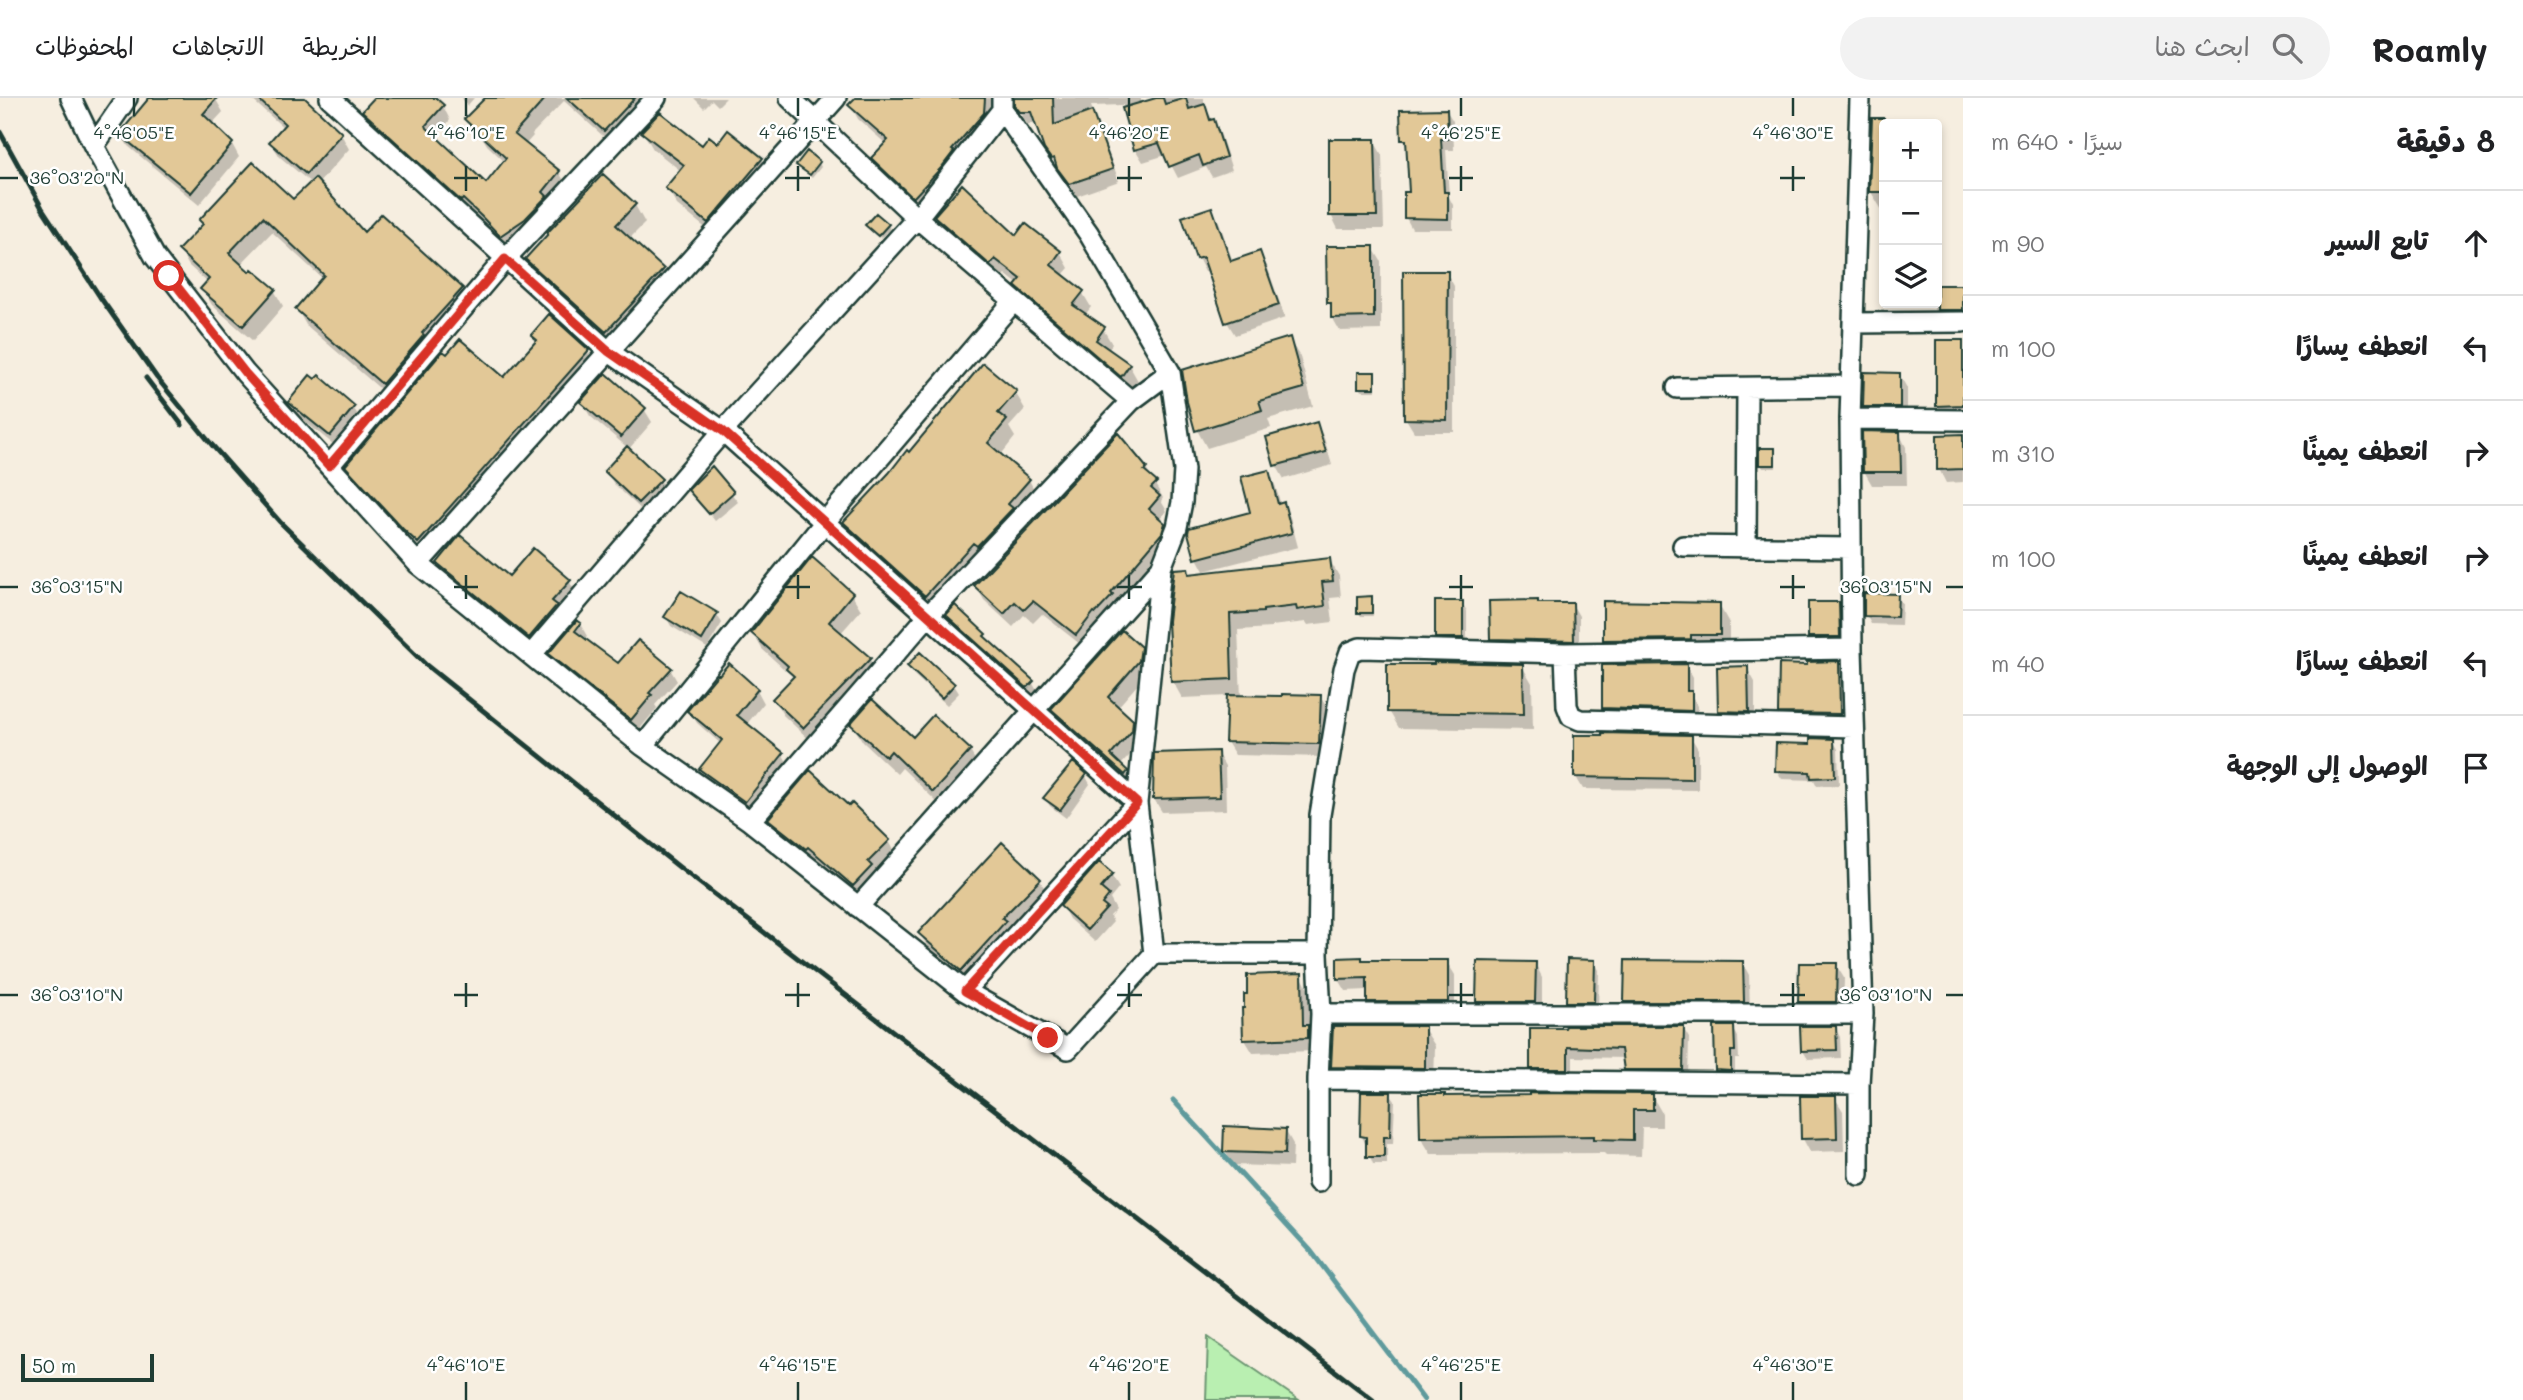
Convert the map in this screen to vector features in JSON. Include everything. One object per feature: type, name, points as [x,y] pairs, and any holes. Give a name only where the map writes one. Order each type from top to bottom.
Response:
[{"type":"street","points":[[71,98],[155,257],[245,373],[418,564],[643,746],[750,821],[965,991],[1068,1049],[1154,954],[1318,954]]},
{"type":"street","points":[[94,146],[127,98]]},
{"type":"street","points":[[330,98],[608,351],[723,431],[1137,803]]},
{"type":"street","points":[[329,466],[505,259],[656,98]]},
{"type":"street","points":[[790,98],[917,218],[1131,401]]},
{"type":"street","points":[[418,564],[836,98]]},
{"type":"street","points":[[1859,1175],[1859,1084],[1863,1014],[1852,649],[1850,419],[1860,98]]},
{"type":"street","points":[[531,655],[723,431],[917,218],[1002,104],[1089,234],[1170,372],[1184,470],[1182,502],[1177,527],[1161,568],[1137,803],[1154,954]]},
{"type":"street","points":[[643,746],[824,523],[1013,302]]},
{"type":"street","points":[[1853,323],[1963,322]]},
{"type":"street","points":[[750,821],[929,616],[1131,401],[1170,372]]},
{"type":"street","points":[[1677,388],[1851,386]]},
{"type":"street","points":[[1746,547],[1747,388]]},
{"type":"street","points":[[1850,419],[1963,421]]},
{"type":"street","points":[[1683,546],[1851,548]]},
{"type":"street","points":[[858,907],[1161,568]]},
{"type":"street","points":[[1318,1182],[1320,815],[1344,669],[1350,652],[1360,648],[1565,653],[1852,649]]},
{"type":"street","points":[[1565,653],[1567,706],[1571,716],[1580,720],[1854,727]]},
{"type":"street","points":[[965,991],[1137,803]]},
{"type":"street","points":[[1321,1014],[1863,1014]]},
{"type":"street","points":[[1318,1079],[1859,1084]]},
{"type":"green space","points":[[1208,1337],[1299,1400],[1206,1400]]},
{"type":"building","points":[[149,98],[217,98],[203,114],[233,143],[191,193],[119,134]]},
{"type":"building","points":[[257,98],[305,98],[342,133],[306,174],[269,142],[285,124]]},
{"type":"building","points":[[374,98],[436,98],[444,105],[426,125],[427,128],[486,183],[506,158],[464,119],[485,98],[546,98],[514,134],[560,171],[543,192],[547,196],[525,219],[500,236],[463,199],[461,201],[362,111]]},
{"type":"building","points":[[567,98],[635,98],[604,131]]},
{"type":"building","points":[[855,98],[985,98],[984,113],[952,150],[954,151],[941,168],[913,198],[871,158],[888,140],[848,105]]},
{"type":"building","points":[[1014,98],[1053,98],[1054,125],[1092,111],[1113,169],[1069,184],[1057,168],[1054,158],[1051,159],[1044,149],[1031,112],[1019,112],[1014,106]]},
{"type":"building","points":[[1163,98],[1165,104],[1186,98],[1189,109],[1205,104],[1210,120],[1214,119],[1226,157],[1203,166],[1199,155],[1169,167],[1159,143],[1134,150],[1122,108]]},
{"type":"building","points":[[1447,109],[1448,139],[1441,139],[1444,192],[1448,192],[1448,219],[1404,218],[1404,192],[1409,192],[1406,140],[1401,140],[1400,110]]},
{"type":"building","points":[[660,112],[702,145],[709,136],[718,143],[728,130],[763,158],[708,223],[665,188],[684,165],[641,132]]},
{"type":"building","points":[[1872,118],[1884,118],[1879,119],[1879,192],[1869,192]]},
{"type":"building","points":[[1329,139],[1375,139],[1377,216],[1329,216]]},
{"type":"building","points":[[807,151],[820,162],[810,175],[796,165]]},
{"type":"building","points":[[253,162],[293,199],[315,178],[364,232],[381,214],[463,288],[422,333],[424,335],[382,384],[295,309],[324,275],[263,217],[229,253],[250,272],[252,269],[276,289],[243,326],[200,289],[209,279],[178,250],[203,224],[199,220]]},
{"type":"building","points":[[603,174],[636,204],[616,225],[664,269],[606,332],[525,259]]},
{"type":"building","points":[[962,184],[1016,235],[1025,223],[1061,251],[1051,265],[1084,291],[1073,305],[1105,327],[1096,340],[1130,364],[1121,377],[1015,286],[1021,279],[995,259],[990,265],[934,216]]},
{"type":"building","points":[[1212,207],[1231,261],[1260,251],[1279,305],[1225,323],[1203,257],[1196,259],[1182,217]]},
{"type":"building","points":[[876,213],[889,224],[878,236],[865,225]]},
{"type":"building","points":[[1326,246],[1374,246],[1374,317],[1331,318],[1331,303],[1327,303]]},
{"type":"building","points":[[1403,271],[1448,271],[1447,420],[1404,419]]},
{"type":"building","points":[[1942,285],[1963,285],[1963,310],[1937,310],[1942,308]]},
{"type":"building","points":[[549,314],[589,350],[418,543],[345,466],[443,351],[447,354],[460,339],[504,377],[537,340],[531,335]]},
{"type":"building","points":[[1290,337],[1304,388],[1259,401],[1262,410],[1195,431],[1182,370]]},
{"type":"building","points":[[1936,340],[1963,340],[1963,405],[1936,406]]},
{"type":"building","points":[[983,363],[1017,391],[998,413],[1007,420],[988,443],[1030,479],[1008,504],[1013,508],[977,546],[973,543],[925,596],[843,522],[907,450],[909,452]]},
{"type":"building","points":[[1358,372],[1375,372],[1375,388],[1358,388]]},
{"type":"building","points":[[1864,372],[1900,373],[1900,407],[1863,407]]},
{"type":"building","points":[[606,373],[646,408],[621,437],[580,402]]},
{"type":"building","points":[[310,375],[315,379],[319,375],[355,406],[330,436],[288,402]]},
{"type":"building","points":[[1317,422],[1326,452],[1274,466],[1266,437]]},
{"type":"building","points":[[1862,431],[1900,432],[1901,472],[1863,472]]},
{"type":"building","points":[[1118,433],[1147,468],[1144,471],[1157,482],[1151,488],[1160,496],[1149,509],[1165,523],[1162,533],[1111,593],[1113,595],[1094,612],[1076,635],[1033,601],[1024,610],[1015,602],[1004,614],[974,586]]},
{"type":"building","points":[[1963,434],[1963,469],[1937,470],[1937,435]]},
{"type":"building","points":[[627,446],[662,479],[638,503],[604,471]]},
{"type":"building","points":[[1759,448],[1775,448],[1775,465],[1759,465]]},
{"type":"building","points":[[712,466],[734,492],[709,514],[688,490]]},
{"type":"building","points":[[1269,470],[1278,504],[1284,502],[1292,533],[1195,559],[1189,528],[1250,512],[1241,477]]},
{"type":"building","points":[[460,535],[509,576],[533,548],[571,580],[552,601],[557,605],[529,638],[437,563]]},
{"type":"building","points":[[812,557],[853,593],[829,622],[871,658],[803,728],[772,699],[794,676],[786,669],[788,666],[751,633]]},
{"type":"building","points":[[1330,558],[1333,581],[1322,582],[1325,606],[1297,610],[1296,606],[1230,614],[1232,679],[1171,682],[1168,621],[1174,569],[1188,568],[1189,574]]},
{"type":"building","points":[[681,591],[718,613],[702,640],[664,617]]},
{"type":"building","points":[[1864,593],[1898,594],[1897,617],[1864,616]]},
{"type":"building","points":[[1372,596],[1372,613],[1357,613],[1357,597]]},
{"type":"building","points":[[1538,600],[1538,603],[1573,603],[1574,641],[1490,639],[1489,601]]},
{"type":"building","points":[[1435,601],[1463,601],[1463,638],[1435,638]]},
{"type":"building","points":[[1603,601],[1720,603],[1720,635],[1691,635],[1691,639],[1603,640]]},
{"type":"building","points":[[1808,602],[1839,602],[1840,637],[1808,637]]},
{"type":"building","points":[[955,605],[986,634],[984,636],[1034,681],[1027,688],[946,615]]},
{"type":"building","points":[[577,620],[581,623],[575,631],[618,663],[638,640],[672,668],[649,693],[652,695],[631,720],[548,654]]},
{"type":"building","points":[[1122,630],[1141,647],[1139,661],[1108,697],[1133,720],[1132,731],[1111,755],[1128,771],[1125,775],[1051,709]]},
{"type":"building","points":[[920,652],[955,684],[942,698],[907,666]]},
{"type":"building","points":[[1839,661],[1840,714],[1778,713],[1779,664],[1807,665],[1807,662]]},
{"type":"building","points":[[729,663],[758,689],[737,715],[784,753],[745,802],[699,769],[722,740],[687,711]]},
{"type":"building","points":[[1387,664],[1523,664],[1524,714],[1387,712]]},
{"type":"building","points":[[1687,664],[1687,691],[1692,691],[1692,711],[1602,708],[1602,665]]},
{"type":"building","points":[[1748,666],[1749,712],[1718,711],[1717,667]]},
{"type":"building","points":[[1227,695],[1321,695],[1319,744],[1225,742]]},
{"type":"building","points":[[872,699],[913,737],[933,715],[971,750],[933,792],[891,751],[886,757],[850,724]]},
{"type":"building","points":[[1574,735],[1692,735],[1692,779],[1574,777]]},
{"type":"building","points":[[1810,738],[1834,739],[1835,777],[1811,778],[1810,772],[1775,771],[1776,743],[1810,744]]},
{"type":"building","points":[[1218,751],[1220,797],[1153,799],[1154,753]]},
{"type":"building","points":[[1073,762],[1087,774],[1060,810],[1043,798]]},
{"type":"building","points":[[810,770],[849,806],[852,803],[890,840],[868,862],[872,866],[853,886],[808,847],[806,849],[768,819]]},
{"type":"building","points":[[1002,842],[1041,879],[1002,918],[1006,921],[961,971],[918,933]]},
{"type":"building","points":[[1099,862],[1113,874],[1101,888],[1109,895],[1102,904],[1107,908],[1087,930],[1060,906]]},
{"type":"building","points":[[1362,957],[1362,960],[1448,960],[1448,1002],[1367,1002],[1367,978],[1337,979],[1337,958]]},
{"type":"building","points":[[1567,959],[1595,960],[1594,1002],[1566,1002]]},
{"type":"building","points":[[1625,960],[1743,961],[1744,1002],[1624,1002]]},
{"type":"building","points":[[1477,961],[1536,962],[1535,1002],[1476,1002]]},
{"type":"building","points":[[1799,963],[1837,963],[1836,1002],[1798,1002]]},
{"type":"building","points":[[1302,973],[1303,1025],[1308,1025],[1308,1038],[1243,1040],[1242,1008],[1244,994],[1247,994],[1247,975]]},
{"type":"building","points":[[1333,1026],[1425,1026],[1425,1068],[1331,1067]]},
{"type":"building","points":[[1684,1026],[1683,1070],[1624,1070],[1621,1049],[1568,1047],[1568,1069],[1530,1069],[1530,1028]]},
{"type":"building","points":[[1714,1026],[1734,1026],[1735,1051],[1731,1051],[1731,1071],[1715,1070]]},
{"type":"building","points":[[1800,1026],[1836,1026],[1837,1050],[1801,1051]]},
{"type":"building","points":[[1361,1092],[1391,1092],[1390,1137],[1384,1137],[1384,1157],[1366,1157],[1366,1137],[1360,1136]]},
{"type":"building","points":[[1529,1093],[1653,1094],[1653,1110],[1633,1110],[1633,1140],[1594,1139],[1594,1136],[1420,1138],[1419,1094],[1445,1096]]},
{"type":"building","points":[[1800,1096],[1836,1096],[1837,1138],[1801,1139]]},
{"type":"building","points":[[1224,1126],[1286,1129],[1285,1154],[1223,1152]]},
{"type":"waterway","points":[[1173,1100],[1311,1251],[1424,1400]]},
{"type":"railway","points":[[0,132],[42,208],[157,378],[280,522],[426,665],[679,867],[1373,1400]]},
{"type":"railway","points":[[146,378],[182,425]]},
{"type":"route","points":[[169,276],[245,373],[329,466],[505,259],[608,351],[723,431],[1137,803],[965,991],[1048,1038]]}]
